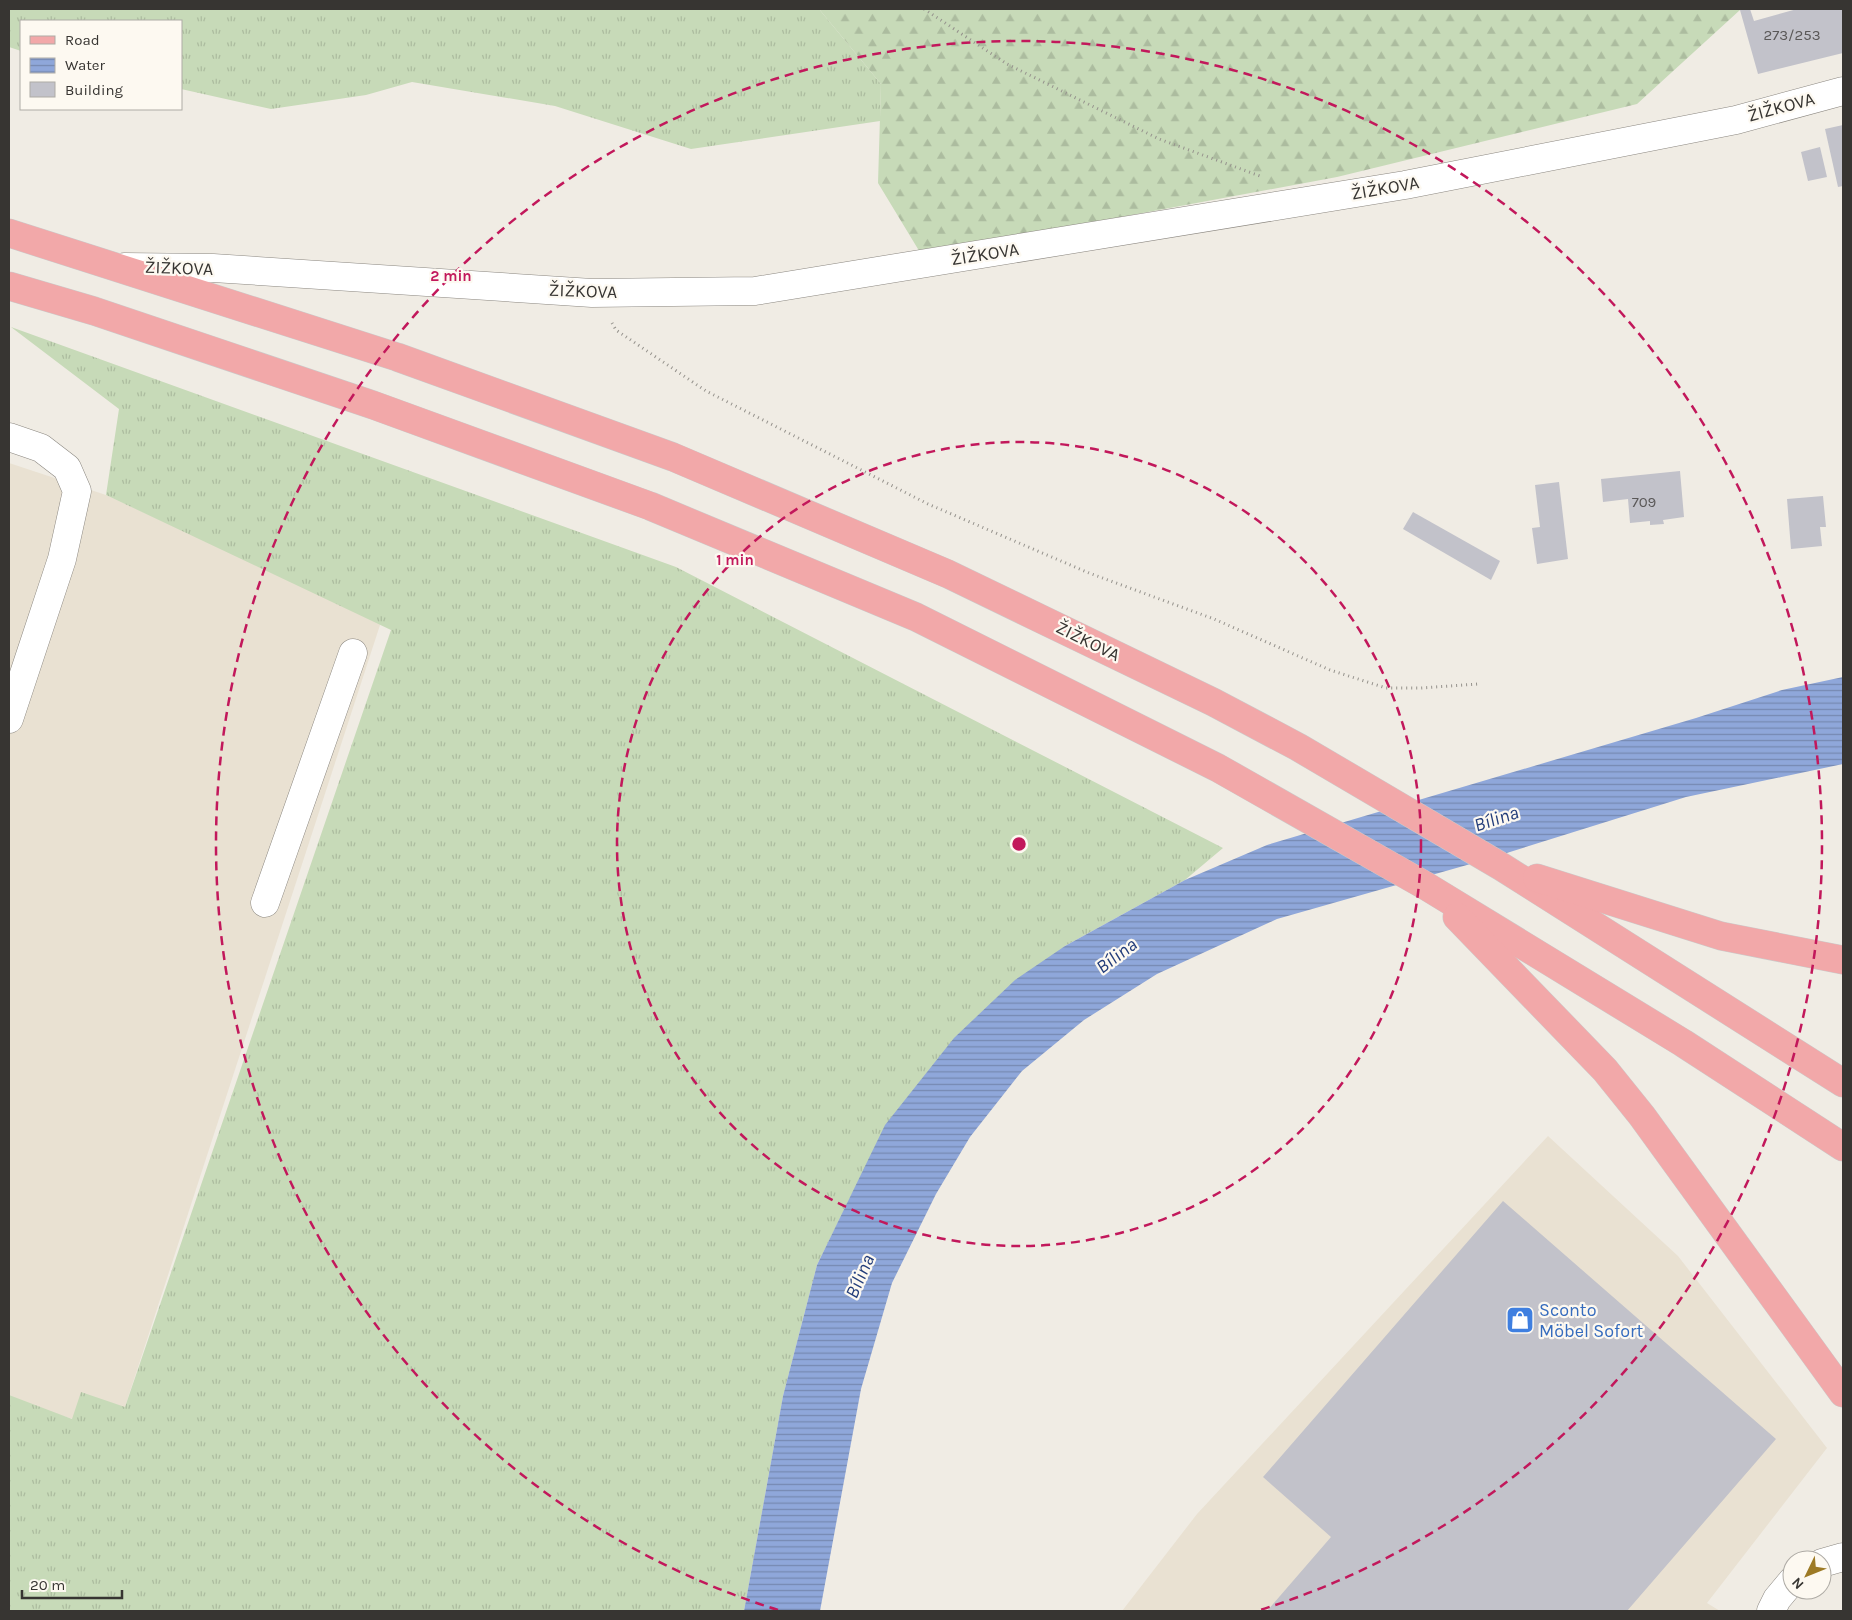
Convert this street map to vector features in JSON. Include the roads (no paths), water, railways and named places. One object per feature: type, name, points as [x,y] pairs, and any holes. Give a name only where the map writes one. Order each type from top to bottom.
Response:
[{"type":"main road","name":"ŽIŽKOVA","points":[[9,233],[397,357],[673,457],[948,574],[1213,702],[1298,748],[1502,867]]},
{"type":"main road","points":[[9,286],[94,311],[373,405],[650,506],[916,617],[1218,768],[1426,886],[1682,1043],[1843,1147]]},
{"type":"main road","points":[[1502,867],[1721,936],[1843,960]]},
{"type":"main road","points":[[1502,867],[1843,1084]]},
{"type":"main road","points":[[1426,886],[1606,1070],[1642,1116],[1843,1393]]},
{"type":"street","name":"ŽIŽKOVA","points":[[115,266],[213,268],[592,293],[755,291],[1405,185],[1736,120],[1843,91]]},
{"type":"street","points":[[9,437],[41,448],[67,468],[77,491],[62,559],[9,719]]},
{"type":"street","points":[[265,903],[353,653]]},
{"type":"street","points":[[1771,1611],[1782,1593]]},
{"type":"water","name":"Bílina","points":[[1843,677],[1843,764],[1686,797],[1481,861],[1277,919],[1157,974],[1084,1020],[1022,1071],[970,1137],[936,1194],[892,1283],[861,1389],[820,1611],[744,1611],[783,1396],[817,1265],[885,1125],[954,1038],[1015,980],[1065,946],[1185,880],[1267,845],[1696,718],[1782,690]]},
{"type":"place","name":"Sconto Möbel Sofort","points":[[1520,1320]]}]
